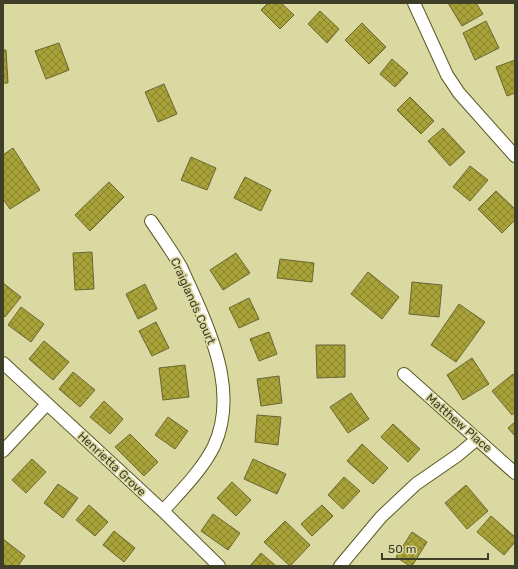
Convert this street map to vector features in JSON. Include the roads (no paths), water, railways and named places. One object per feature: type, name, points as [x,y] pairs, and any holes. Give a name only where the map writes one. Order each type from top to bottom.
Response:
[{"type":"street","points":[[414,3],[447,75],[459,93],[515,156]]},
{"type":"street","name":"Craiglands Court","points":[[151,221],[181,267],[203,316],[214,344],[222,378],[224,401],[221,422],[214,446],[197,472],[163,511]]},
{"type":"street","name":"Henrietta Grove","points":[[3,363],[163,511],[219,566]]},
{"type":"street","name":"Matthew Place","points":[[404,374],[515,473]]},
{"type":"street","points":[[3,451],[47,404]]},
{"type":"street","points":[[340,566],[381,517],[416,484],[458,455],[477,439]]}]
